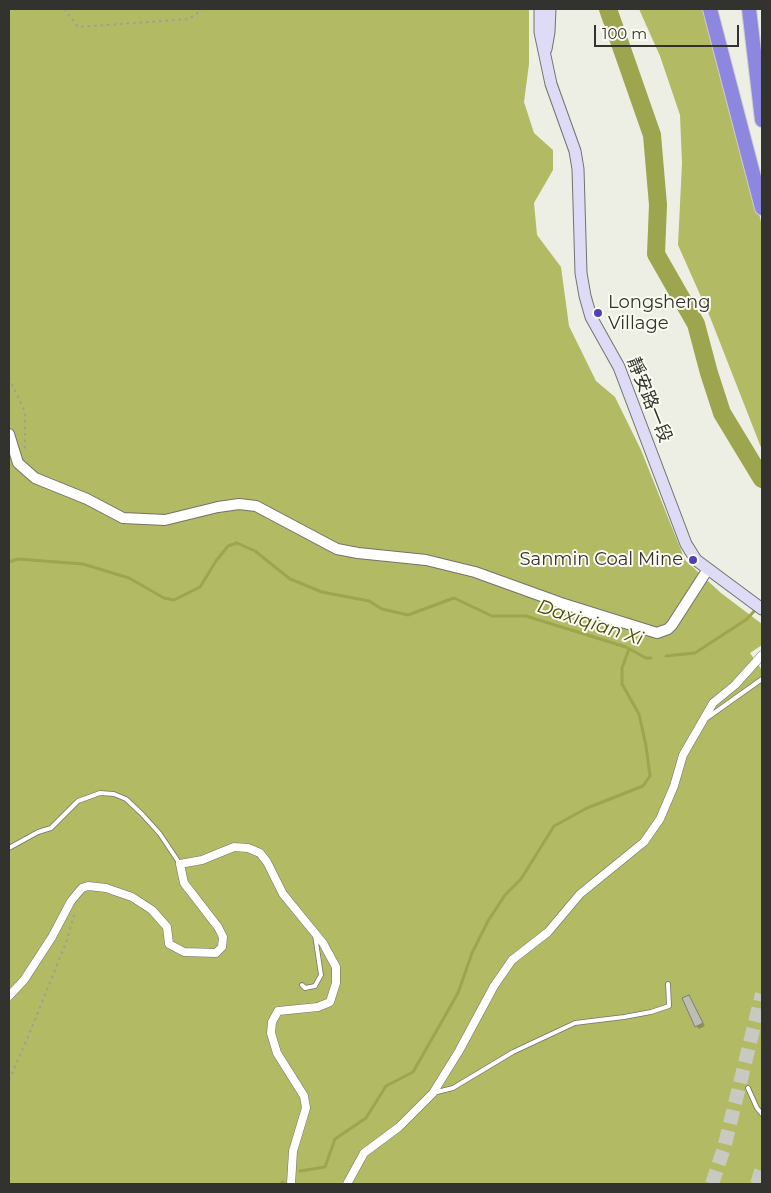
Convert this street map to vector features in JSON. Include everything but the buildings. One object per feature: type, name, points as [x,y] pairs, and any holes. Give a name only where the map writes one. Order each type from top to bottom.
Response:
[{"type":"highway","points":[[710,9],[762,208]]},
{"type":"highway","points":[[749,9],[762,120]]},
{"type":"main road","name":"靜安路一段","points":[[540,9],[540,32],[551,84],[575,151],[580,188],[581,273],[591,316],[619,367],[686,544],[696,560],[762,609]]},
{"type":"main road","name":"靜安路一段","points":[[545,53],[549,32],[550,9]]},
{"type":"street","points":[[9,434],[18,463],[35,478],[87,499],[123,518],[165,520],[218,507],[239,504],[256,506],[337,549],[426,560],[475,572],[657,633],[668,629],[672,625],[711,571]]},
{"type":"street","points":[[347,1184],[364,1153],[399,1127],[433,1093],[459,1052],[494,986],[512,960],[548,932],[580,894],[644,842],[660,819],[674,786],[683,755],[713,703],[735,685],[762,655]]},
{"type":"street","points":[[9,996],[24,980],[52,937],[71,901],[82,888],[88,886],[106,888],[132,897],[152,910],[167,927],[170,944],[184,952],[216,953],[222,948],[224,937],[184,883],[180,864],[202,860],[234,848],[248,848],[260,853],[267,862],[283,894],[323,943],[336,967],[336,983],[330,1002],[318,1007],[278,1011],[272,1022],[271,1033],[278,1053],[304,1096],[306,1108],[293,1151],[291,1184]]},
{"type":"lane","points":[[702,721],[762,679]]},
{"type":"lane","points":[[9,848],[22,840],[51,828],[78,800],[100,793],[114,794],[126,799],[142,814],[160,834],[180,864]]},
{"type":"lane","points":[[302,985],[305,988],[315,986],[321,975],[314,932]]},
{"type":"lane","points":[[433,1093],[453,1088],[513,1052],[574,1023],[624,1018],[669,1006],[668,984]]},
{"type":"lane","points":[[748,1088],[757,1108],[762,1114]]},
{"type":"path","points":[[64,9],[78,28],[188,19],[203,9]]},
{"type":"path","points":[[9,378],[25,412],[25,449],[18,463]]},
{"type":"path","points":[[9,1080],[67,940],[74,912],[71,901]]},
{"type":"green space","points":[[9,9],[529,9],[529,64],[524,102],[534,133],[553,150],[553,170],[534,203],[537,235],[561,267],[569,326],[596,381],[615,397],[641,450],[685,560],[721,593],[762,624],[762,645],[750,653],[762,670],[762,1184],[9,1184]]},
{"type":"green space","points":[[639,9],[704,9],[743,146],[762,226],[762,450],[710,317],[678,245],[682,163],[680,115],[660,56]]},
{"type":"waterway","points":[[608,9],[652,135],[658,205],[656,254],[696,324],[722,413],[762,479]]},
{"type":"waterway","name":"Daxiqian Xi","points":[[9,562],[18,559],[83,564],[129,578],[164,598],[174,600],[200,587],[228,546],[237,543],[255,551],[290,579],[322,592],[369,601],[382,609],[408,615],[454,598],[492,616],[526,616],[626,647],[646,658],[651,658]]},
{"type":"waterway","name":"Daxiqian Xi","points":[[666,656],[695,653],[747,619],[756,609]]},
{"type":"waterway","points":[[300,1171],[325,1167],[335,1139],[366,1118],[386,1086],[413,1072],[458,993],[472,953],[488,921],[505,895],[521,879],[554,826],[587,808],[643,786],[650,776],[639,714],[622,684],[622,668],[629,649]]},
{"type":"tunnel","points":[[712,1184],[724,1148],[762,994]]},
{"type":"tunnel","points":[[757,1184],[762,1168]]},
{"type":"place","name":"Longsheng Village","points":[[598,313]]},
{"type":"place","name":"Sanmin Coal Mine","points":[[693,560]]}]
